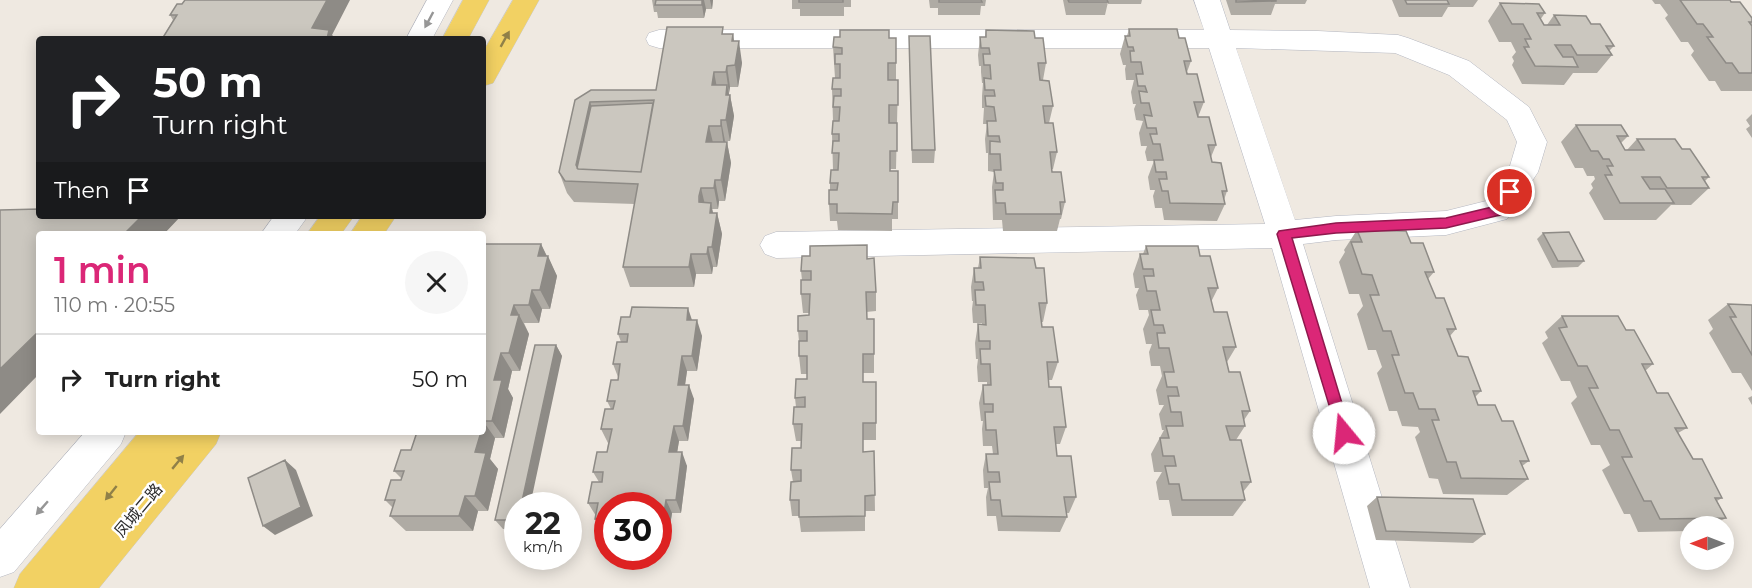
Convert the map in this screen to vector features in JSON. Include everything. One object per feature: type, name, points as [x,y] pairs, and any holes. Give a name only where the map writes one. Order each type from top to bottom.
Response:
[{"type":"main road","points":[[456,36],[476,0]]},
{"type":"main road","points":[[486,71],[526,0]]},
{"type":"main road","points":[[326,231],[336,219]]},
{"type":"main road","points":[[368,231],[378,219]]},
{"type":"main road","name":"凤城二路","points":[[34,588],[160,435]]},
{"type":"main road","name":"凤城二路","points":[[74,588],[201,435]]},
{"type":"street","points":[[421,36],[440,0]]},
{"type":"street","points":[[1207,0],[1284,234],[1390,588]]},
{"type":"street","points":[[659,39],[1219,39],[1398,44],[1459,68],[1519,114],[1532,142],[1523,172],[1496,211],[1446,223],[1336,228],[1258,237],[776,245]]},
{"type":"street","points":[[280,231],[290,219]]},
{"type":"street","points":[[0,558],[105,435]]},
{"type":"building","points":[[185,0],[327,0],[312,28],[329,30],[328,36],[164,36],[177,15],[170,15],[177,4],[182,4]]},
{"type":"building","points":[[656,0],[702,0],[702,5],[655,5]]},
{"type":"building","points":[[799,0],[843,0],[843,2],[799,2]]},
{"type":"building","points":[[939,0],[981,0],[982,2],[939,2]]},
{"type":"building","points":[[1068,0],[1107,0],[1108,2],[1069,2]]},
{"type":"building","points":[[1236,0],[1276,0],[1276,1],[1236,2]]},
{"type":"building","points":[[1405,0],[1447,0],[1449,4],[1407,4]]},
{"type":"building","points":[[1680,0],[1740,2],[1752,18],[1752,22],[1749,22],[1752,26],[1752,73],[1739,73],[1732,63],[1726,63],[1707,37],[1713,37],[1703,24],[1697,24]]},
{"type":"building","points":[[1500,3],[1539,4],[1545,13],[1537,13],[1544,25],[1560,25],[1554,15],[1586,16],[1591,24],[1600,24],[1614,46],[1606,46],[1612,55],[1577,55],[1571,45],[1555,45],[1563,57],[1573,57],[1578,67],[1535,66],[1524,47],[1529,47],[1525,39],[1531,39],[1523,24],[1512,24]]},
{"type":"building","points":[[667,27],[723,27],[722,34],[733,34],[732,41],[739,41],[735,65],[727,66],[726,72],[714,72],[712,85],[727,85],[726,95],[730,95],[726,120],[721,120],[721,126],[709,126],[706,142],[727,142],[721,180],[715,180],[714,188],[701,188],[699,196],[699,202],[711,203],[710,213],[717,213],[712,247],[708,247],[707,254],[691,254],[689,267],[623,267],[638,184],[565,181],[559,172],[575,100],[591,90],[656,90]],"holes":[[[654,100],[641,172],[578,169],[576,165],[590,102]]]},
{"type":"building","points":[[1129,29],[1177,29],[1179,38],[1185,38],[1191,61],[1184,61],[1187,74],[1197,74],[1204,102],[1194,102],[1198,117],[1209,117],[1216,145],[1208,145],[1212,162],[1221,163],[1227,191],[1222,191],[1225,204],[1170,203],[1168,191],[1162,191],[1159,179],[1167,179],[1166,172],[1156,172],[1154,160],[1163,160],[1160,144],[1153,144],[1150,134],[1157,134],[1156,128],[1147,128],[1144,115],[1152,116],[1149,103],[1141,103],[1139,91],[1147,92],[1145,86],[1138,86],[1136,74],[1143,74],[1141,62],[1131,62],[1130,51],[1134,51],[1133,47],[1128,47],[1125,36],[1130,36]]},
{"type":"building","points":[[840,30],[889,30],[889,38],[896,38],[896,63],[888,63],[888,80],[898,80],[898,105],[889,105],[889,123],[897,123],[897,151],[890,151],[890,171],[898,171],[898,202],[893,202],[892,214],[837,213],[837,204],[829,204],[829,190],[837,190],[838,183],[830,183],[831,170],[838,170],[839,153],[832,153],[833,141],[839,141],[839,134],[832,134],[833,121],[839,121],[840,107],[833,107],[834,96],[841,96],[841,89],[832,89],[833,78],[840,78],[840,64],[835,64],[835,54],[842,54],[842,48],[833,47],[834,37],[840,37]]},
{"type":"building","points":[[986,30],[1034,31],[1035,38],[1043,38],[1046,63],[1038,63],[1040,80],[1049,81],[1053,106],[1043,106],[1045,123],[1053,123],[1057,152],[1050,152],[1052,172],[1061,172],[1065,202],[1060,202],[1061,214],[1006,214],[1005,203],[996,203],[995,190],[1003,190],[1003,183],[996,183],[994,170],[1001,170],[1000,154],[990,154],[990,141],[1000,142],[999,136],[988,136],[987,121],[996,121],[994,107],[986,106],[985,96],[995,96],[994,90],[985,90],[984,78],[991,79],[990,65],[984,65],[983,54],[990,54],[989,48],[981,48],[980,37],[986,37]]},
{"type":"building","points":[[909,36],[930,36],[935,150],[912,150]]},
{"type":"building","points":[[653,103],[641,172],[577,168],[591,106]]},
{"type":"building","points":[[1576,125],[1621,125],[1628,136],[1617,136],[1625,150],[1644,150],[1637,139],[1675,139],[1682,149],[1690,149],[1709,177],[1702,177],[1709,188],[1667,188],[1660,177],[1642,177],[1650,189],[1665,189],[1674,203],[1620,203],[1605,175],[1612,175],[1607,166],[1613,166],[1609,159],[1603,159],[1598,151],[1591,151]]},
{"type":"building","points":[[36,209],[36,219],[139,219],[127,231],[36,231],[36,334],[0,369],[0,210]]},
{"type":"building","points":[[1357,230],[1406,231],[1411,243],[1423,243],[1434,272],[1425,272],[1436,298],[1444,298],[1456,329],[1447,329],[1458,356],[1468,357],[1481,391],[1473,391],[1478,405],[1495,405],[1502,421],[1513,421],[1529,461],[1520,461],[1528,479],[1461,478],[1456,462],[1447,462],[1432,420],[1439,420],[1435,409],[1419,409],[1413,393],[1405,393],[1392,355],[1399,355],[1391,331],[1383,331],[1370,295],[1379,295],[1372,275],[1362,274],[1351,242],[1362,242]]},
{"type":"building","points":[[1569,232],[1584,261],[1558,261],[1543,233]]},
{"type":"building","points":[[486,244],[541,244],[538,256],[548,256],[540,290],[532,290],[529,305],[514,305],[511,315],[519,315],[509,353],[501,353],[494,380],[502,380],[492,421],[486,421]]},
{"type":"building","points":[[867,245],[867,259],[874,258],[876,292],[866,292],[867,319],[874,319],[874,354],[863,354],[863,382],[876,382],[876,423],[863,423],[863,452],[874,451],[875,495],[865,496],[865,516],[799,517],[799,500],[790,500],[791,482],[801,481],[801,470],[791,470],[792,448],[801,448],[802,424],[793,424],[794,407],[805,407],[805,397],[795,398],[796,379],[807,379],[807,356],[799,356],[799,341],[807,341],[807,331],[798,331],[798,316],[809,315],[810,294],[801,294],[801,280],[811,280],[811,271],[801,271],[802,256],[810,256],[810,246]]},
{"type":"building","points":[[1146,246],[1198,246],[1200,256],[1210,256],[1218,288],[1208,288],[1214,312],[1227,312],[1236,347],[1223,347],[1229,372],[1240,372],[1250,411],[1242,411],[1245,426],[1226,426],[1230,440],[1241,440],[1251,482],[1241,482],[1245,500],[1182,500],[1179,484],[1169,484],[1165,466],[1176,466],[1174,456],[1163,456],[1160,438],[1169,438],[1166,426],[1183,426],[1181,412],[1171,412],[1168,396],[1179,396],[1177,387],[1167,387],[1164,372],[1174,372],[1169,348],[1159,348],[1157,333],[1165,333],[1163,325],[1154,325],[1151,310],[1160,310],[1156,291],[1147,291],[1144,276],[1154,276],[1153,269],[1143,269],[1140,254],[1148,254]]},
{"type":"building","points":[[980,257],[1034,258],[1036,268],[1044,268],[1047,303],[1039,303],[1042,327],[1053,327],[1058,362],[1047,362],[1049,387],[1061,387],[1066,427],[1054,427],[1057,456],[1071,456],[1076,497],[1064,497],[1067,517],[1002,516],[1000,500],[991,500],[989,482],[1000,482],[999,472],[988,472],[986,454],[998,454],[996,430],[986,430],[985,412],[993,412],[993,404],[984,404],[983,385],[991,385],[990,364],[981,364],[980,349],[990,349],[990,341],[979,341],[978,324],[986,325],[985,305],[976,305],[975,290],[984,290],[983,282],[975,282],[974,268],[981,268]]},
{"type":"building","points":[[1728,304],[1752,305],[1752,355],[1730,317],[1736,317]]},
{"type":"building","points":[[632,307],[688,308],[687,320],[697,320],[692,356],[682,356],[678,385],[689,385],[683,426],[674,426],[669,452],[682,452],[676,500],[672,500],[672,492],[594,492],[594,503],[588,503],[592,482],[602,482],[603,472],[593,472],[597,452],[607,452],[612,429],[601,429],[605,409],[613,409],[615,401],[607,401],[611,380],[618,380],[620,364],[613,364],[617,342],[627,342],[628,334],[618,334],[621,317],[630,317]]},
{"type":"building","points":[[1562,316],[1618,316],[1626,330],[1634,330],[1653,364],[1642,364],[1657,393],[1668,393],[1687,428],[1675,428],[1693,459],[1702,459],[1722,498],[1715,498],[1725,516],[1680,516],[1680,519],[1660,519],[1651,501],[1644,501],[1622,457],[1632,457],[1619,430],[1610,430],[1589,388],[1598,388],[1587,366],[1578,366],[1559,328],[1567,327]]},
{"type":"building","points":[[535,345],[556,345],[524,492],[504,492],[504,520],[495,520]]},
{"type":"building","points":[[416,435],[480,435],[475,452],[486,453],[475,496],[465,496],[459,516],[390,516],[395,500],[385,500],[391,480],[401,480],[404,471],[394,471],[401,450],[411,450]]},
{"type":"building","points":[[285,460],[301,507],[263,526],[248,478]]},
{"type":"building","points":[[1377,497],[1473,499],[1485,534],[1386,531]]},
{"type":"route","points":[[1344,433],[1284,234],[1336,228],[1446,223],[1496,211],[1510,192]]}]
